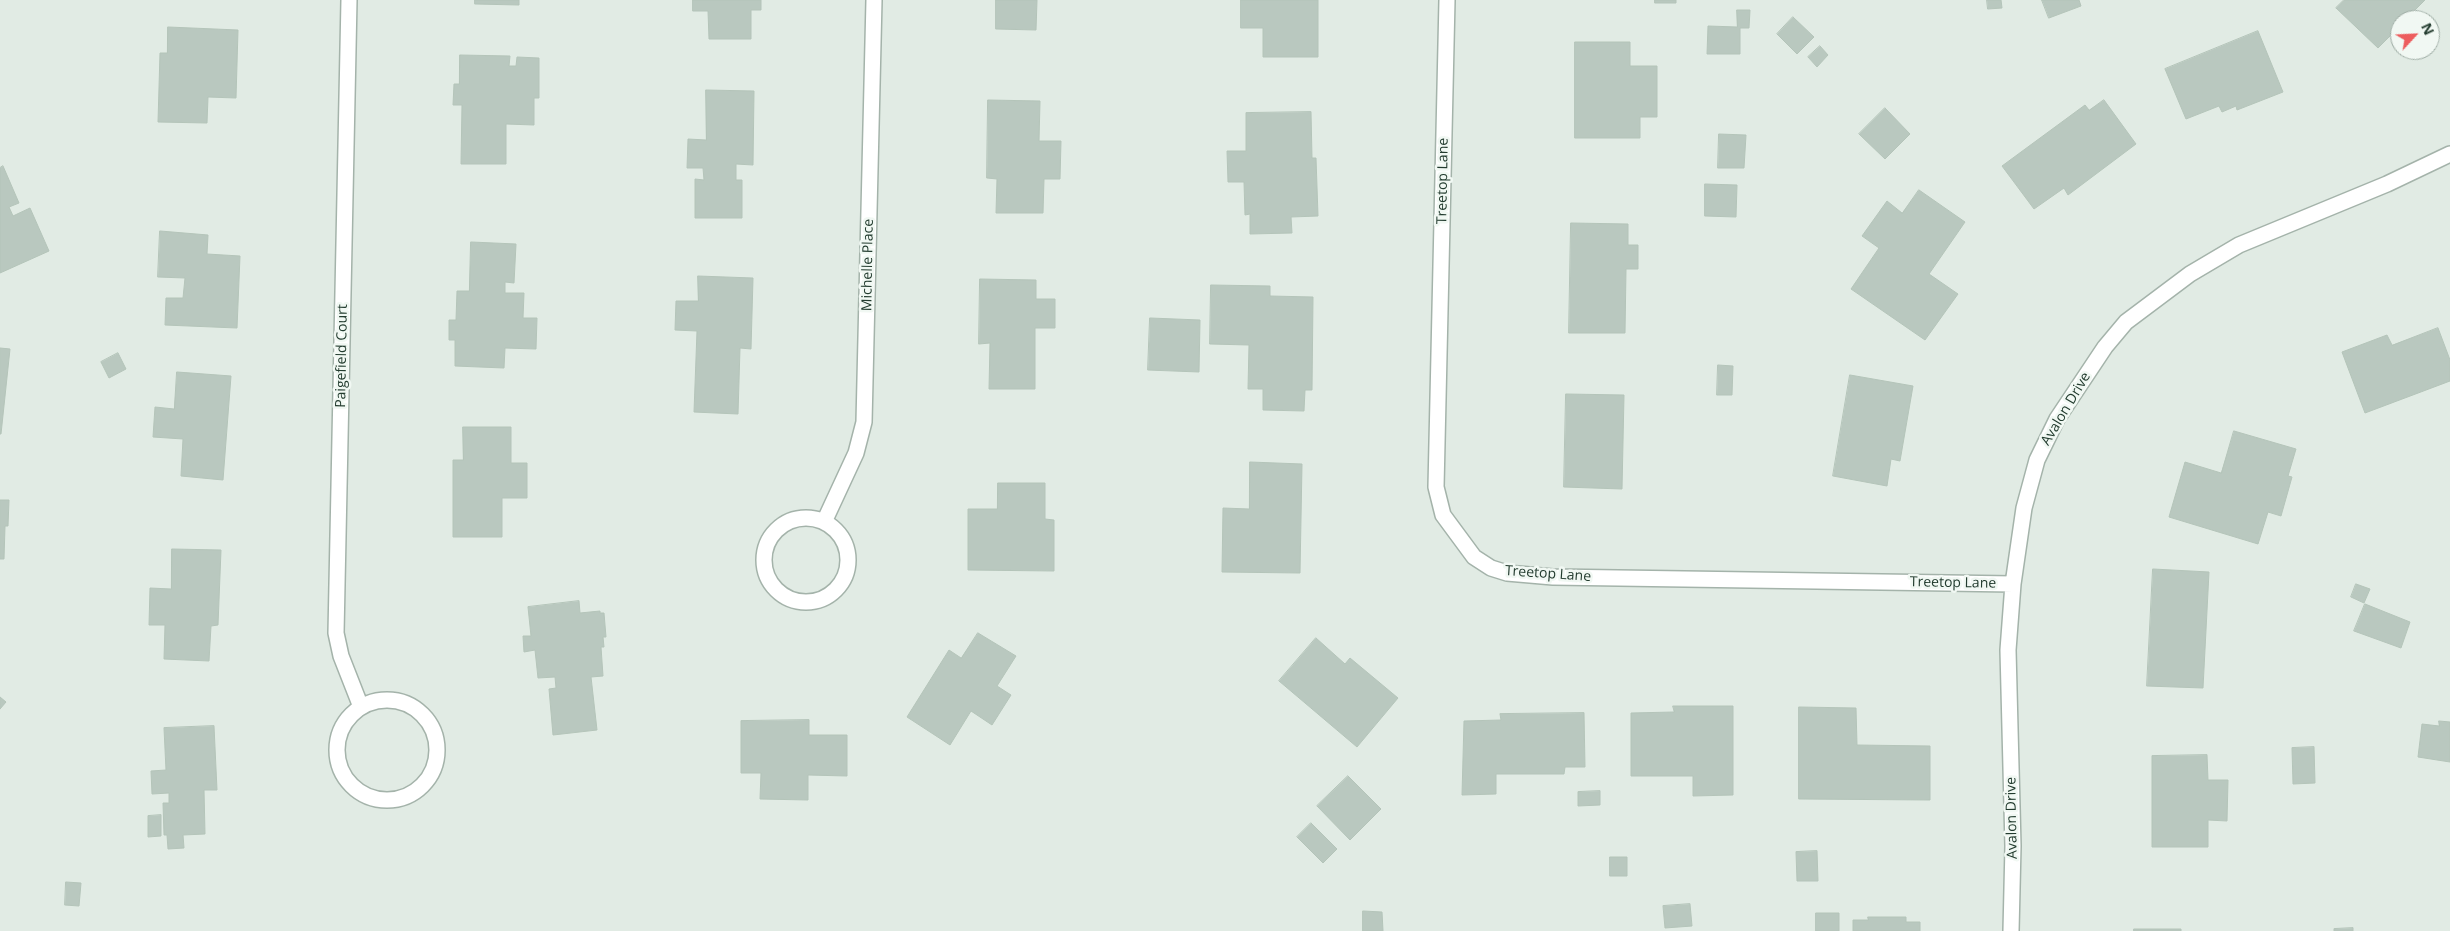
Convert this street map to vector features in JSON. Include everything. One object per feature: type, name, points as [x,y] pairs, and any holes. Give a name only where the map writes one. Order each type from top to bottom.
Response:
[{"type":"street","name":"Paigefield Court","points":[[349,0],[336,633],[341,656],[360,707]]},
{"type":"street","name":"Michelle Place","points":[[824,522],[856,453],[864,422],[874,0]]},
{"type":"street","name":"Treetop Lane","points":[[1447,0],[1436,487],[1443,515],[1474,557],[1491,568],[1507,573],[1553,577],[2014,584]]},
{"type":"street","name":"Avalon Drive","points":[[2012,931],[2013,846],[2008,650],[2022,516],[2037,460],[2057,419],[2105,347],[2126,322],[2190,274],[2240,245],[2386,184],[2450,154]]},
{"type":"street","points":[[810,517],[824,522],[835,530],[846,550],[847,571],[840,585],[830,595],[816,601],[802,602],[787,598],[775,590],[767,578],[763,563],[765,548],[771,535],[781,525],[795,519],[810,517]]},
{"type":"street","points":[[394,700],[411,706],[425,717],[433,732],[437,749],[434,767],[426,782],[413,794],[396,800],[379,800],[362,795],[349,784],[340,769],[336,751],[339,734],[347,718],[360,707],[377,701],[394,700]]},
{"type":"building","points":[[475,0],[519,0],[519,5],[475,4]]},
{"type":"building","points":[[693,0],[761,0],[761,10],[751,10],[751,39],[709,39],[708,11],[693,11]]},
{"type":"building","points":[[996,0],[1037,0],[1036,30],[996,29]]},
{"type":"building","points":[[1241,0],[1318,0],[1318,57],[1263,57],[1263,28],[1241,28]]},
{"type":"building","points":[[1655,0],[1676,0],[1676,3],[1655,3]]},
{"type":"building","points":[[1987,0],[2001,0],[2002,8],[1988,9]]},
{"type":"building","points":[[2042,0],[2079,0],[2081,6],[2049,18]]},
{"type":"building","points":[[2344,0],[2425,0],[2415,10],[2390,10],[2390,36],[2378,48],[2336,8]]},
{"type":"building","points":[[1737,10],[1750,10],[1749,28],[1740,28],[1740,54],[1707,54],[1708,26],[1737,27]]},
{"type":"building","points":[[1793,17],[1814,37],[1797,54],[1777,34]]},
{"type":"building","points":[[168,27],[238,30],[236,98],[208,97],[207,123],[158,122],[160,53],[167,53]]},
{"type":"building","points":[[2258,31],[2283,92],[2237,110],[2236,106],[2222,112],[2219,106],[2186,119],[2165,69]]},
{"type":"building","points":[[1575,42],[1630,42],[1630,66],[1657,66],[1657,117],[1640,117],[1640,138],[1575,138]]},
{"type":"building","points":[[1820,46],[1828,55],[1817,67],[1808,57]]},
{"type":"building","points":[[460,55],[510,56],[509,66],[516,66],[517,57],[539,58],[539,98],[534,98],[534,125],[506,124],[506,164],[461,164],[462,105],[453,105],[454,84],[459,84]]},
{"type":"building","points":[[706,90],[754,91],[753,165],[736,164],[736,180],[742,180],[742,218],[695,218],[695,179],[704,180],[703,168],[687,168],[688,139],[706,140]]},
{"type":"building","points":[[988,100],[1040,101],[1039,141],[1061,141],[1060,179],[1044,179],[1043,213],[996,213],[997,179],[987,178]]},
{"type":"building","points":[[2104,100],[2136,144],[2068,195],[2064,188],[2034,209],[2002,166],[2085,105],[2089,110]]},
{"type":"building","points":[[1885,108],[1910,134],[1885,159],[1859,134]]},
{"type":"building","points":[[1311,112],[1312,158],[1316,158],[1318,216],[1291,217],[1292,233],[1250,234],[1250,214],[1245,215],[1244,182],[1228,182],[1227,151],[1246,151],[1246,113]]},
{"type":"building","points":[[1719,134],[1746,135],[1744,168],[1718,168]]},
{"type":"building","points":[[3,166],[19,203],[9,207],[13,216],[30,208],[49,251],[0,273],[0,168]]},
{"type":"building","points":[[1705,184],[1737,185],[1736,217],[1705,216]]},
{"type":"building","points":[[1919,190],[1965,222],[1929,274],[1958,294],[1925,340],[1851,289],[1879,248],[1862,236],[1887,201],[1902,213]]},
{"type":"building","points":[[1571,223],[1628,224],[1628,245],[1638,245],[1638,269],[1626,269],[1625,333],[1569,333]]},
{"type":"building","points":[[160,231],[208,235],[207,254],[240,256],[237,328],[165,325],[166,298],[183,298],[185,278],[158,277]]},
{"type":"building","points":[[471,242],[516,244],[514,283],[505,282],[505,293],[524,293],[523,318],[537,318],[536,349],[505,348],[504,368],[455,366],[455,340],[449,340],[449,320],[456,320],[457,291],[469,291]]},
{"type":"building","points":[[698,276],[753,278],[751,349],[740,348],[738,414],[694,412],[697,331],[675,330],[676,301],[698,301]]},
{"type":"building","points":[[980,279],[1036,280],[1036,299],[1055,299],[1055,328],[1035,328],[1035,389],[989,389],[990,343],[979,344]]},
{"type":"building","points":[[1211,285],[1270,286],[1270,296],[1313,297],[1312,390],[1305,390],[1304,411],[1263,410],[1263,389],[1248,389],[1249,345],[1210,344]]},
{"type":"building","points":[[1150,318],[1200,320],[1199,372],[1148,370]]},
{"type":"building","points":[[2438,328],[2450,360],[2450,381],[2365,413],[2342,352],[2387,335],[2392,345]]},
{"type":"building","points":[[0,348],[10,349],[1,434],[0,434]]},
{"type":"building","points":[[118,353],[126,369],[109,378],[101,362]]},
{"type":"building","points":[[1718,365],[1733,366],[1732,395],[1717,395]]},
{"type":"building","points":[[177,372],[231,376],[223,480],[181,476],[183,439],[153,437],[155,407],[174,409]]},
{"type":"building","points":[[1850,375],[1913,386],[1900,461],[1891,459],[1887,486],[1833,476]]},
{"type":"building","points":[[1566,394],[1624,395],[1622,489],[1564,487]]},
{"type":"building","points":[[463,427],[511,427],[511,463],[527,463],[527,498],[502,498],[502,537],[453,537],[453,460],[463,460]]},
{"type":"building","points":[[2234,431],[2296,449],[2288,476],[2292,477],[2281,516],[2268,512],[2258,544],[2169,517],[2185,462],[2221,473]]},
{"type":"building","points":[[1250,462],[1302,464],[1300,573],[1222,572],[1223,508],[1249,509]]},
{"type":"building","points":[[998,483],[1045,483],[1045,519],[1054,520],[1054,571],[968,570],[968,509],[997,509]]},
{"type":"building","points":[[0,500],[9,500],[8,526],[5,526],[4,559],[0,559]]},
{"type":"building","points":[[172,549],[221,550],[218,625],[211,626],[209,661],[164,659],[165,625],[149,625],[150,588],[171,589]]},
{"type":"building","points":[[2153,569],[2209,572],[2203,688],[2147,686]]},
{"type":"building","points":[[2356,584],[2370,589],[2364,603],[2351,597]]},
{"type":"building","points":[[579,601],[580,613],[600,611],[600,613],[604,613],[606,637],[603,637],[604,647],[601,647],[603,676],[591,677],[597,730],[553,735],[549,689],[556,688],[555,677],[538,678],[535,650],[524,652],[523,636],[531,636],[528,607]]},
{"type":"building","points":[[2365,604],[2410,622],[2401,648],[2354,631]]},
{"type":"building","points":[[978,633],[1016,656],[997,686],[1011,695],[992,725],[971,711],[950,745],[907,717],[949,650],[961,658]]},
{"type":"building","points":[[1316,638],[1345,664],[1350,658],[1398,698],[1357,747],[1279,681]]},
{"type":"building","points":[[0,697],[6,702],[0,709]]},
{"type":"building","points":[[1673,706],[1733,706],[1733,795],[1693,796],[1693,776],[1631,776],[1631,713],[1674,712]]},
{"type":"building","points":[[1799,707],[1856,708],[1857,745],[1930,746],[1930,800],[1799,799]]},
{"type":"building","points":[[1584,713],[1585,767],[1565,767],[1564,774],[1496,774],[1496,794],[1462,795],[1464,721],[1501,720],[1500,714]]},
{"type":"building","points":[[809,720],[809,735],[847,735],[847,776],[808,775],[808,800],[760,799],[761,773],[741,773],[741,721]]},
{"type":"building","points":[[2439,721],[2450,722],[2450,762],[2418,757],[2422,724],[2439,726]]},
{"type":"building","points":[[214,726],[217,790],[204,790],[205,834],[183,835],[184,848],[168,849],[167,835],[164,835],[163,803],[169,803],[169,793],[152,794],[151,771],[166,770],[164,728]]},
{"type":"building","points":[[2314,747],[2315,783],[2293,784],[2292,748]]},
{"type":"building","points":[[2207,755],[2208,780],[2228,780],[2227,821],[2208,820],[2208,847],[2152,847],[2152,756]]},
{"type":"building","points":[[1348,776],[1381,809],[1350,840],[1317,806]]},
{"type":"building","points":[[1600,791],[1600,805],[1578,806],[1578,792]]},
{"type":"building","points":[[161,815],[161,836],[148,837],[148,816]]},
{"type":"building","points":[[1311,823],[1337,849],[1323,863],[1297,837]]},
{"type":"building","points":[[1817,851],[1818,881],[1797,881],[1796,852]]},
{"type":"building","points":[[1610,857],[1627,857],[1627,876],[1610,876]]},
{"type":"building","points":[[66,882],[81,883],[79,906],[65,905]]},
{"type":"building","points":[[1690,904],[1692,926],[1665,928],[1663,906]]},
{"type":"building","points":[[1363,911],[1382,912],[1383,931],[1363,931]]},
{"type":"building","points":[[1816,913],[1839,913],[1839,931],[1816,931]]},
{"type":"building","points":[[1868,917],[1906,917],[1906,922],[1920,922],[1920,931],[1853,931],[1853,920],[1868,920]]},
{"type":"building","points":[[2353,928],[2353,931],[2334,931],[2334,929]]},
{"type":"building","points":[[2134,929],[2181,929],[2181,931],[2134,931]]}]
